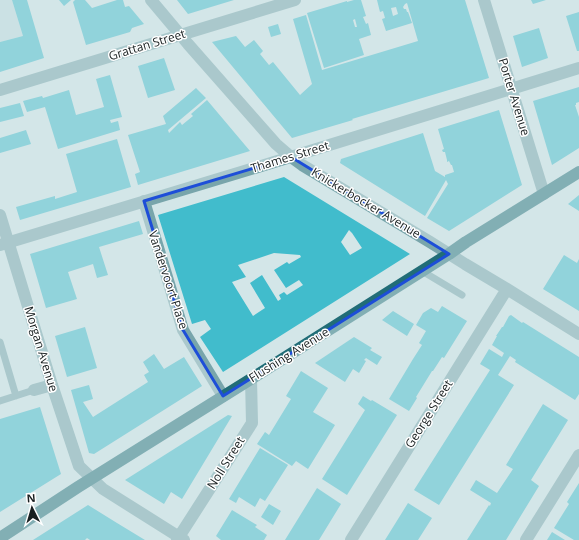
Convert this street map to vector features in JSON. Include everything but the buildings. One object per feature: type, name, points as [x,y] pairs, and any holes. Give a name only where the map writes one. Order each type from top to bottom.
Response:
[{"type":"main road","name":"Flushing Avenue","points":[[0,538],[466,242],[579,172]]},
{"type":"street","name":"Knickerbocker Avenue","points":[[151,0],[276,144],[291,157],[579,334]]},
{"type":"street","name":"Grattan Street","points":[[0,90],[295,0]]},
{"type":"street","name":"Porter Avenue","points":[[484,0],[544,194]]},
{"type":"street","name":"Thames Street","points":[[4,244],[579,68]]},
{"type":"street","name":"Vandervoort Place","points":[[144,201],[183,330],[223,396]]},
{"type":"street","name":"Morgan Avenue","points":[[0,215],[4,244],[79,466],[103,489],[180,539]]},
{"type":"street","name":"George Street","points":[[352,540],[506,289]]},
{"type":"street","name":"Noll Street","points":[[180,539],[252,422],[251,379]]},
{"type":"street","points":[[34,390],[52,385]]},
{"type":"street","points":[[526,540],[579,455]]},
{"type":"lane","points":[[422,271],[462,295]]},
{"type":"lane","points":[[0,342],[16,396]]},
{"type":"lane","points":[[0,401],[34,390]]},
{"type":"highlighted area","points":[[291,157],[449,254],[251,379],[223,396],[183,330],[144,201]]},
{"type":"shaded area","points":[[0,0],[12,0],[23,36],[0,42]]}]
